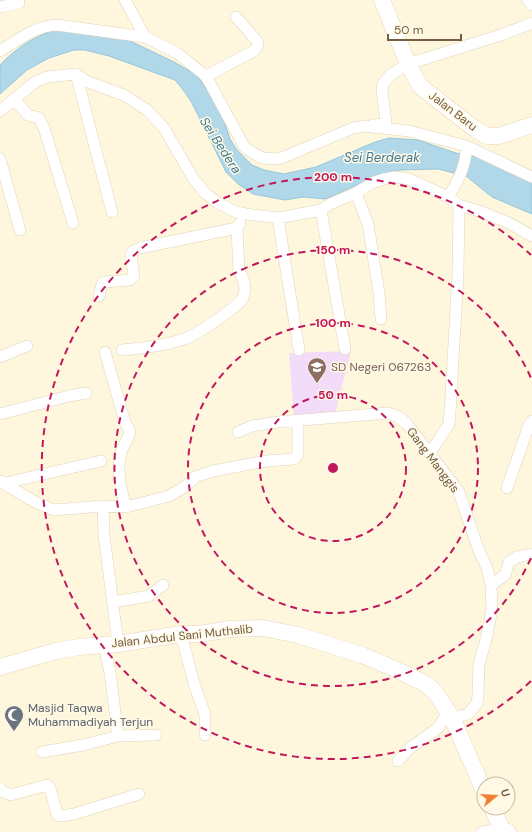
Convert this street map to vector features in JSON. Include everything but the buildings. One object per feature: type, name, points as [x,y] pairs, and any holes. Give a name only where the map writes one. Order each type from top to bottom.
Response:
[{"type":"street","points":[[0,7],[30,0]]},
{"type":"street","points":[[125,0],[145,37]]},
{"type":"street","points":[[382,0],[408,64]]},
{"type":"street","points":[[528,0],[532,5]]},
{"type":"street","points":[[206,76],[254,51],[258,45],[257,41],[236,17]]},
{"type":"street","points":[[0,51],[46,25],[58,25],[145,37],[177,53],[206,76],[245,148],[262,158],[279,159],[353,128],[384,124],[386,117],[382,84],[390,75],[408,64],[501,35],[532,23]]},
{"type":"street","name":"Jalan Baru","points":[[408,64],[420,86],[475,129],[487,136],[499,136],[532,125]]},
{"type":"street","points":[[76,74],[112,212]]},
{"type":"street","points":[[0,111],[35,82],[47,77],[76,74],[88,82],[124,95],[146,110],[164,128],[193,178],[205,193],[218,203],[236,212],[278,218],[321,210],[330,204],[356,193],[372,183],[395,177],[409,179],[448,197],[459,205],[482,212],[509,223],[532,236]]},
{"type":"street","points":[[14,100],[28,115],[39,118],[44,128],[73,223]]},
{"type":"street","points":[[364,126],[409,131],[467,150],[532,177]]},
{"type":"street","points":[[448,197],[458,182],[467,150]]},
{"type":"street","points":[[0,159],[20,230]]},
{"type":"street","points":[[356,193],[368,224],[379,293],[381,319]]},
{"type":"street","points":[[430,453],[448,424],[450,413],[458,273],[459,205]]},
{"type":"street","points":[[321,210],[345,349]]},
{"type":"street","points":[[122,350],[159,345],[184,339],[199,332],[239,303],[243,298],[245,290],[244,282],[239,271],[237,228],[246,214]]},
{"type":"street","points":[[278,218],[299,350]]},
{"type":"street","points":[[99,296],[102,284],[104,282],[130,280],[134,276],[133,251],[140,248],[237,228]]},
{"type":"street","points":[[0,358],[27,346]]},
{"type":"street","points":[[105,352],[125,422],[130,432],[128,440],[121,453],[119,467],[126,507]]},
{"type":"street","points":[[0,414],[86,393]]},
{"type":"street","name":"Gang Manggis","points":[[238,432],[252,426],[278,422],[388,413],[400,417],[430,453],[461,496],[479,551],[487,568],[491,585],[492,609],[479,664],[477,703],[468,714],[450,715]]},
{"type":"street","points":[[2,482],[35,502],[54,510],[102,506],[126,507],[169,496],[186,486],[195,477],[214,471],[266,461],[294,459],[298,455],[298,421]]},
{"type":"street","points":[[507,488],[529,425],[532,421]]},
{"type":"street","points":[[2,482],[101,461]]},
{"type":"street","points":[[102,506],[104,535],[113,602],[110,644],[106,654],[111,679],[118,736]]},
{"type":"street","points":[[491,585],[505,575],[509,562],[517,557],[532,554]]},
{"type":"street","points":[[113,602],[150,596],[163,585]]},
{"type":"street","name":"Jalan Abdul Sani Muthalib","points":[[1,664],[79,647],[180,634],[199,634],[230,629],[263,628],[298,635],[362,655],[396,669],[426,684],[435,692],[450,715],[477,776]]},
{"type":"street","points":[[180,634],[195,687],[205,714],[205,735]]},
{"type":"street","points":[[398,761],[410,748],[438,728],[450,715]]},
{"type":"street","points":[[42,752],[83,745],[118,736],[156,735]]},
{"type":"street","points":[[0,788],[2,791],[11,794],[47,785],[50,788],[57,814],[59,816],[74,814],[139,794]]},
{"type":"street","points":[[482,832],[505,830],[497,816]]},
{"type":"shaded area","name":"SD Negeri 067263","points":[[351,351],[335,414],[294,418],[289,353]]},
{"type":"water","name":"Sei Berderak","points":[[55,30],[124,38],[174,62],[193,73],[198,77],[210,94],[223,118],[230,139],[237,150],[252,165],[264,170],[284,174],[316,167],[375,142],[389,138],[418,140],[456,153],[482,158],[532,182],[532,214],[492,197],[466,176],[438,169],[399,170],[372,178],[326,199],[303,197],[285,200],[253,194],[238,184],[226,172],[191,101],[175,80],[109,56],[85,50],[74,50],[49,58],[27,70],[0,94],[0,65],[12,53],[25,44],[39,36]]},
{"type":"place","name":"SD Negeri 067263","points":[[317,384]]},
{"type":"place","name":"Masjid Taqwa Muhammadiyah Terjun","points":[[14,732]]},
{"type":"water label","name":"Sei Bedera","points":[[221,145]]}]
